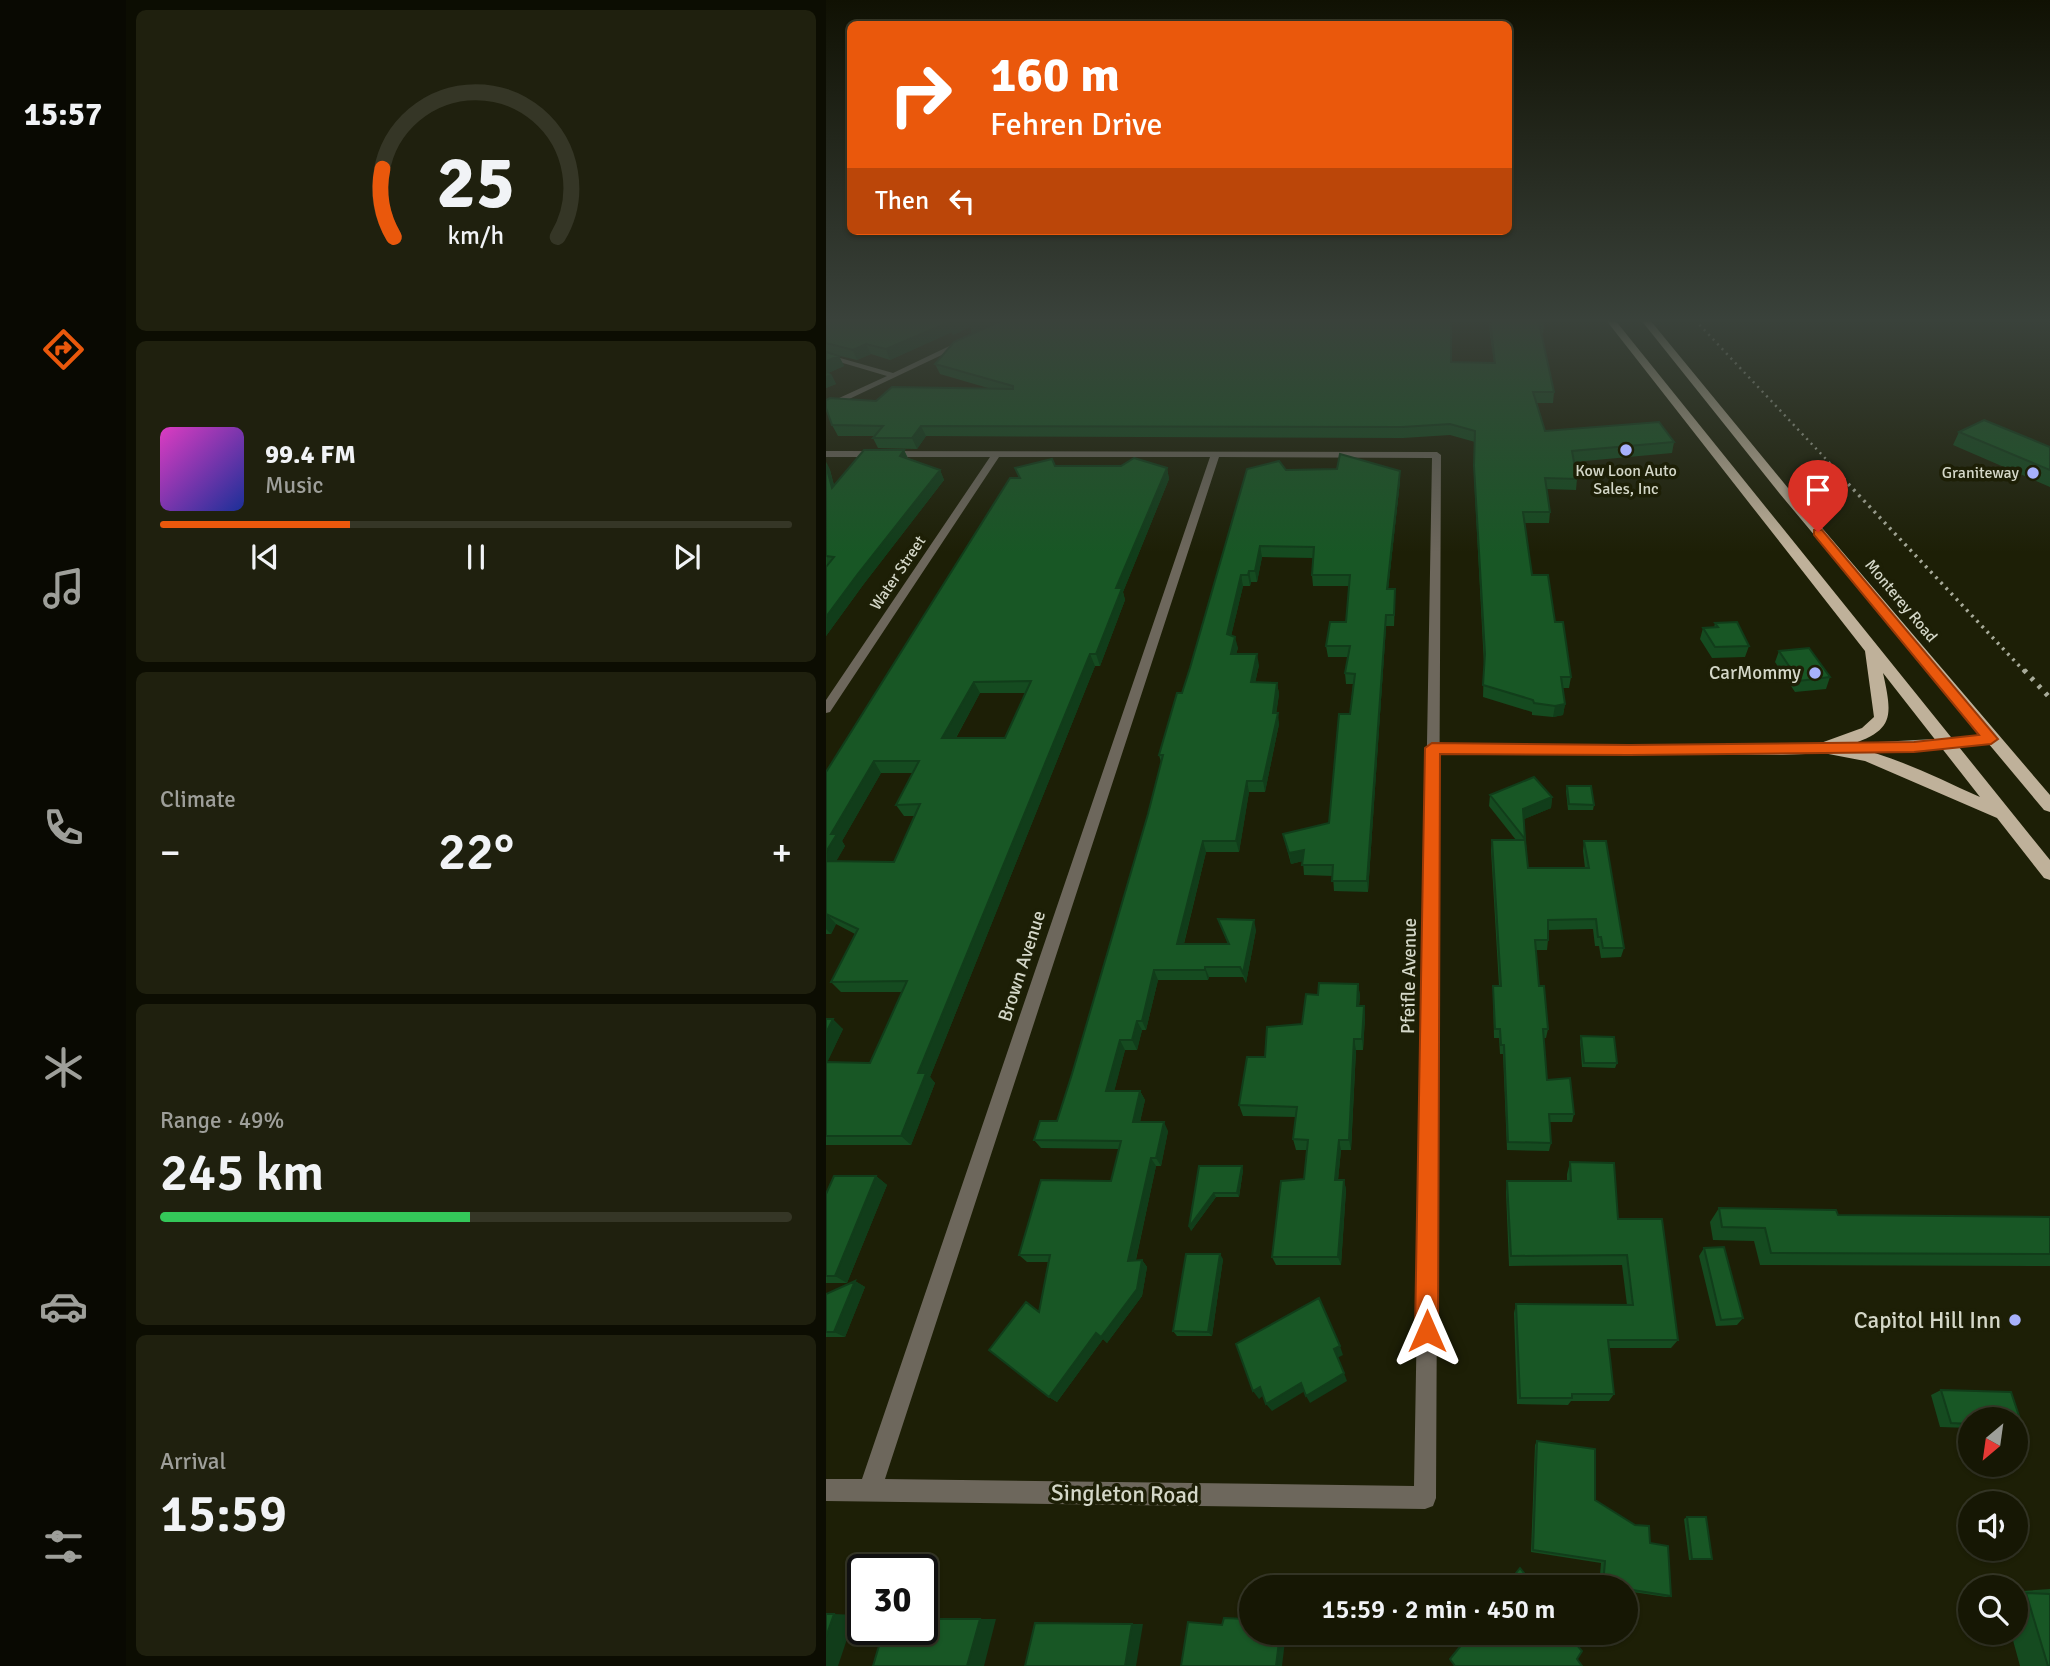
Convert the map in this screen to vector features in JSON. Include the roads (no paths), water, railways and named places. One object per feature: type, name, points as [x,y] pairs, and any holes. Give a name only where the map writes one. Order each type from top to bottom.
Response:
[{"type":"main road","points":[[1671,398],[2050,873]]},
{"type":"main road","name":"Monterey Road","points":[[1709,398],[1991,739],[2050,806]]},
{"type":"main road","points":[[1824,748],[1873,731],[1883,720],[1884,707],[1870,649]]},
{"type":"main road","points":[[1824,748],[1867,756],[1898,766],[2001,814]]},
{"type":"street","points":[[826,407],[845,398]]},
{"type":"street","points":[[826,454],[1215,455]]},
{"type":"street","name":"Water Street","points":[[826,709],[996,455]]},
{"type":"street","name":"Pfeifle Avenue","points":[[1215,455],[1437,456],[1425,1498]]},
{"type":"street","name":"Brown Avenue","points":[[870,1490],[1215,455]]},
{"type":"street","points":[[1432,748],[1914,747],[1991,739]]},
{"type":"street","name":"Singleton Road","points":[[826,1490],[1425,1498]]},
{"type":"railway","points":[[1768,398],[1840,474]]},
{"type":"railway","points":[[1838,473],[2025,672]]},
{"type":"railway","points":[[2024,670],[2050,698]]},
{"type":"place","name":"Kow Loon Auto Sales, Inc","points":[[1626,450]]},
{"type":"place","name":"Graniteway","points":[[2033,473]]},
{"type":"place","name":"CarMommy","points":[[1815,673]]},
{"type":"place","name":"Capitol Hill Inn","points":[[2015,1320]]}]
